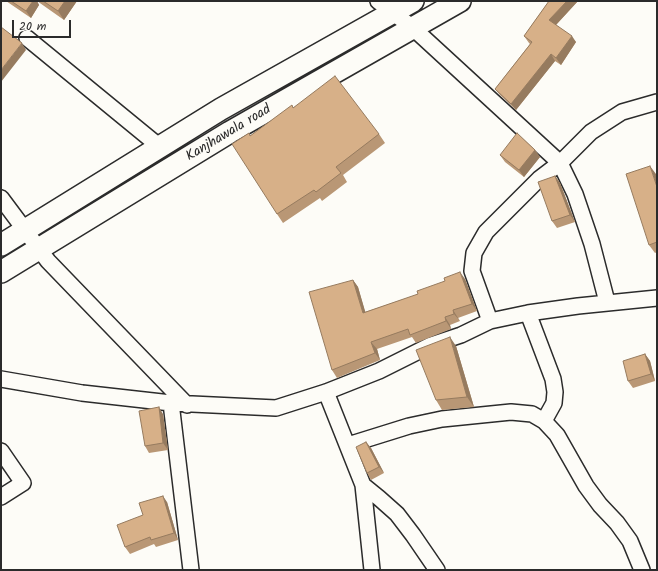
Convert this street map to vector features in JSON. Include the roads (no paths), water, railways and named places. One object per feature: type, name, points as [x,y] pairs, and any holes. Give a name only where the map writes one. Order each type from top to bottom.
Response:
[{"type":"main road","name":"Kanjhawala road","points":[[1,245],[386,7],[413,1]]},
{"type":"main road","name":"Kanjhawala road","points":[[1,272],[230,132],[460,1]]},
{"type":"street","points":[[386,7],[413,28],[560,163],[575,194],[592,244],[607,302]]},
{"type":"street","points":[[27,38],[160,147]]},
{"type":"street","points":[[490,321],[472,271],[474,253],[490,228],[591,132],[622,112],[657,102]]},
{"type":"street","points":[[1,198],[39,250],[187,405]]},
{"type":"street","points":[[1,379],[82,393],[187,405],[276,408],[326,392],[379,371],[431,345],[462,335],[490,321],[528,313],[607,302],[657,298]]},
{"type":"street","points":[[528,313],[553,379],[555,392],[554,403],[544,421]]},
{"type":"street","points":[[326,392],[363,485],[372,570]]},
{"type":"street","points":[[171,403],[191,570]]},
{"type":"street","points":[[348,445],[409,426],[469,415],[511,412],[532,414],[544,421],[557,435],[573,465],[600,505],[617,523],[630,541],[642,570]]},
{"type":"street","points":[[1,451],[23,483],[1,497]]},
{"type":"street","points":[[363,485],[396,514],[413,535],[437,570]]}]
